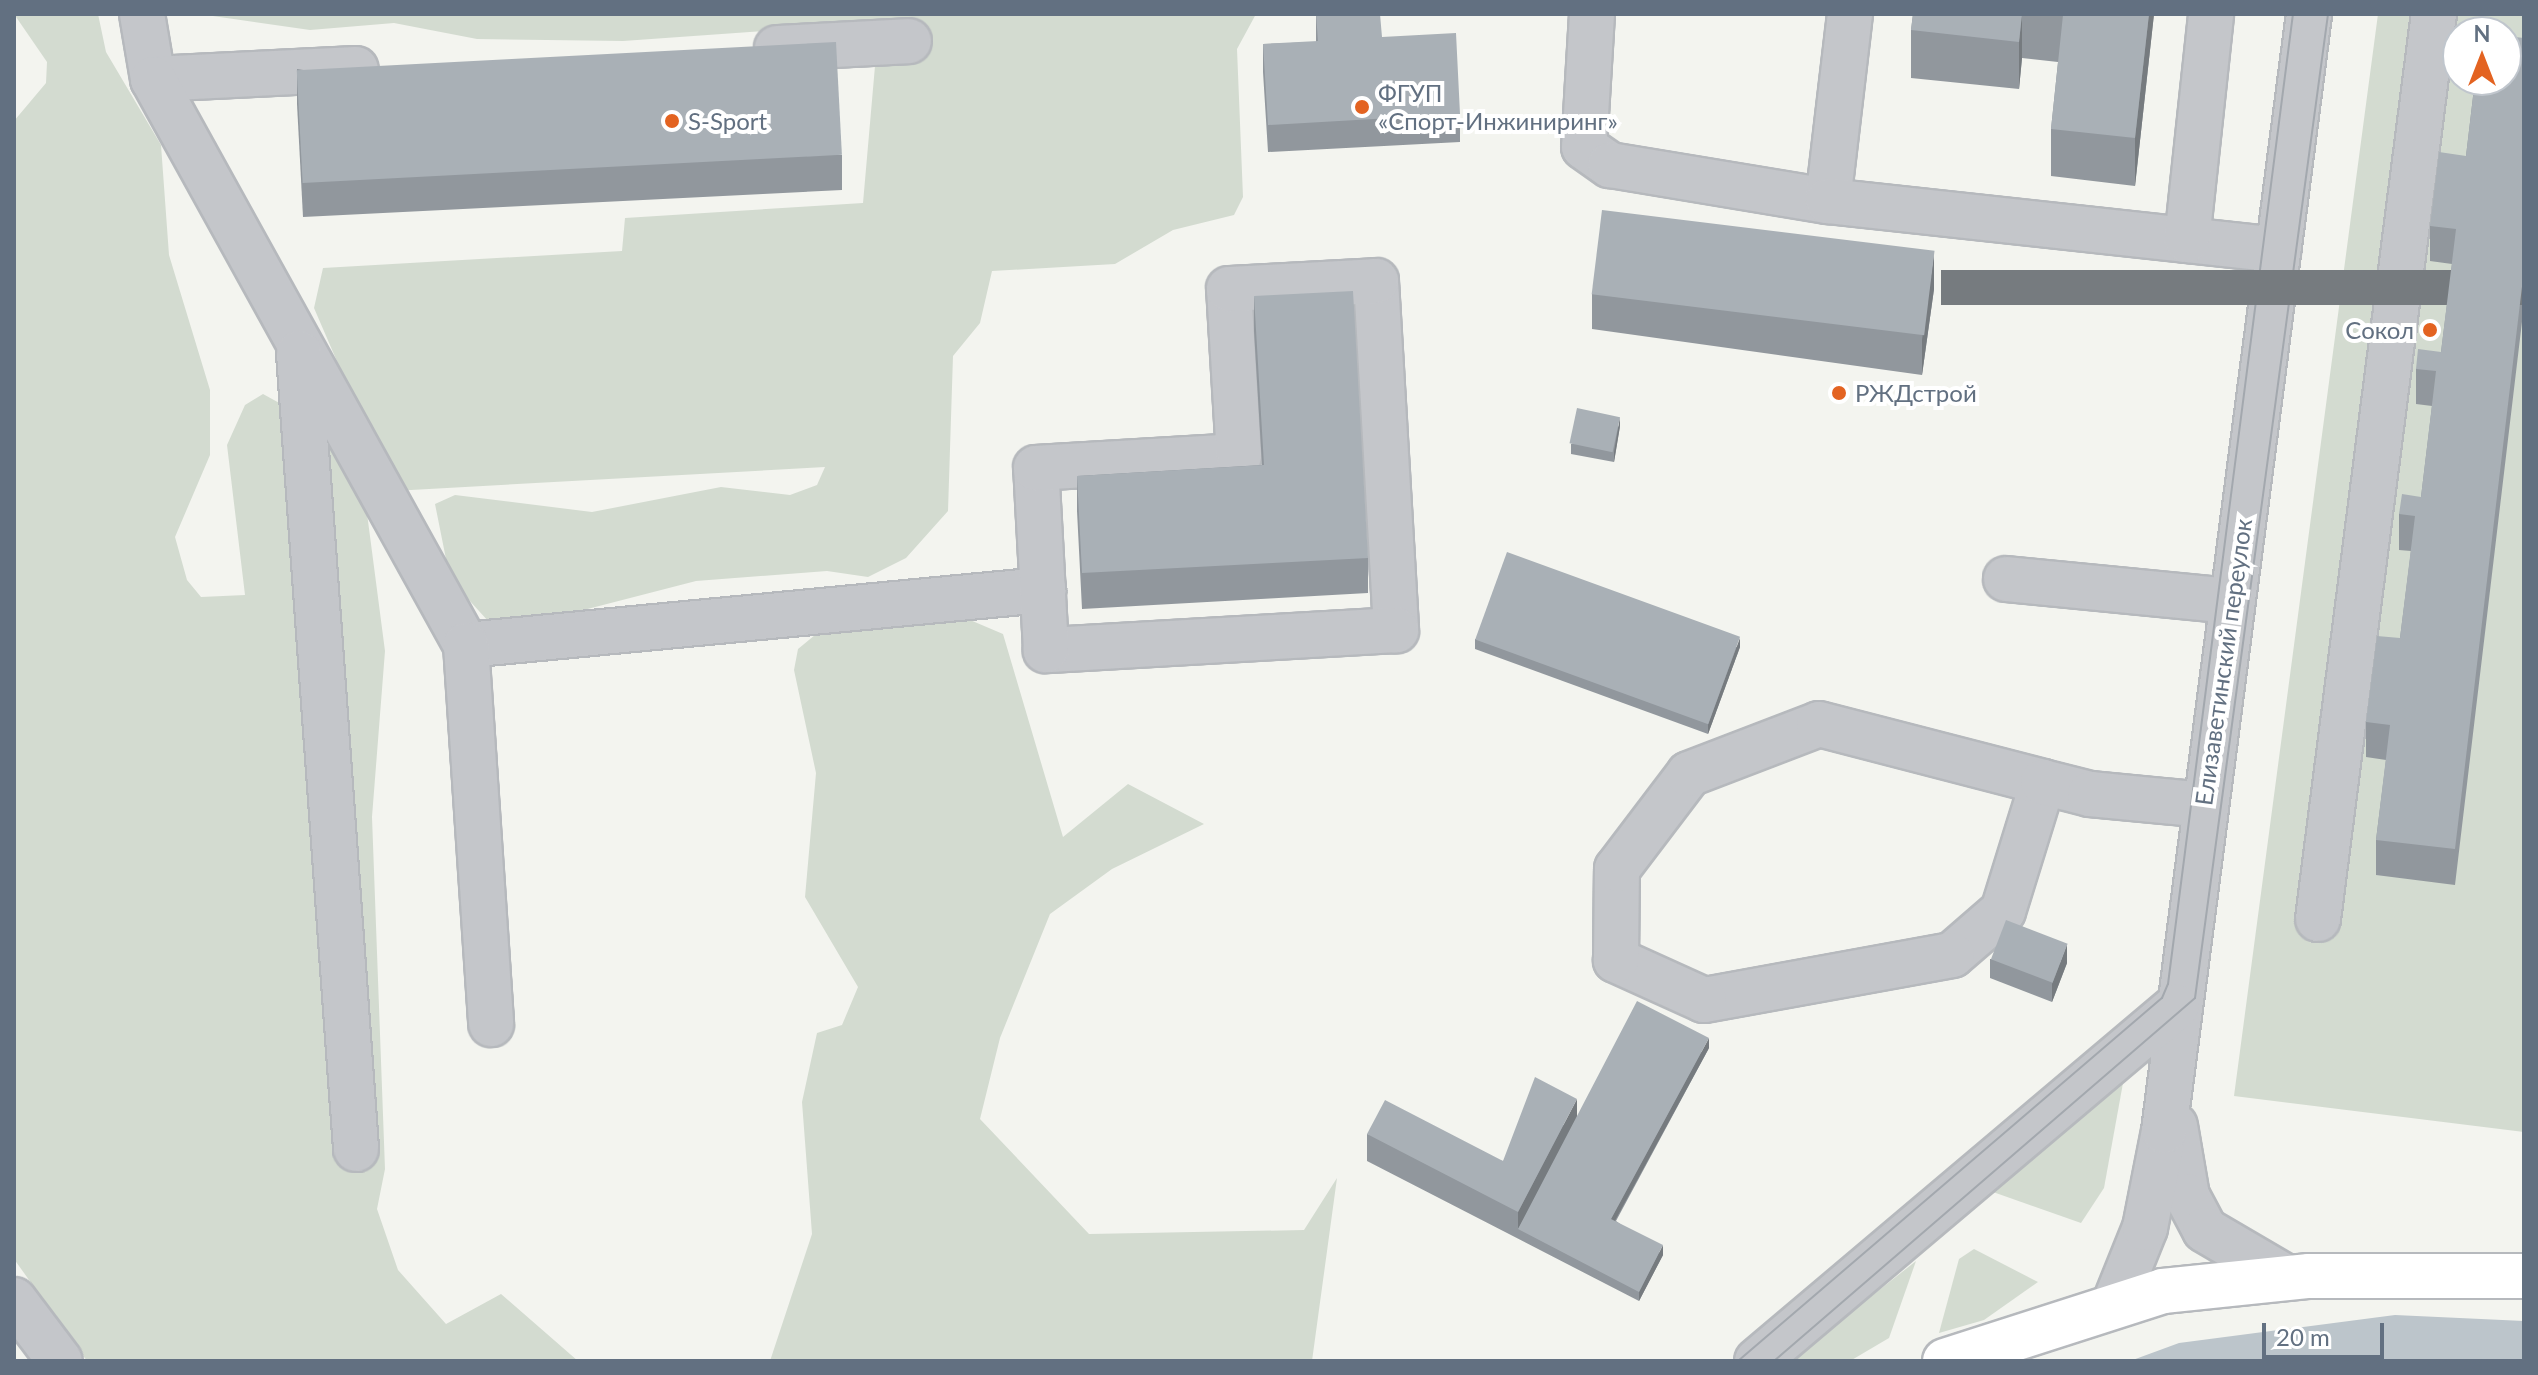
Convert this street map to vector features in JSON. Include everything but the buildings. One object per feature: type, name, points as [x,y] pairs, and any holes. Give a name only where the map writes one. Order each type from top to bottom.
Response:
[{"type":"main road","points":[[1945,1361],[2163,1291],[2287,1278],[2524,1276]]},
{"type":"street","points":[[142,14],[153,79],[466,645],[491,1024]]},
{"type":"street","points":[[1592,14],[1584,147],[1610,165],[1828,201],[2278,250]]},
{"type":"street","points":[[1828,201],[1850,14]]},
{"type":"street","points":[[2187,240],[2211,14]]},
{"type":"street","name":"Елизаветинский переулок","points":[[2114,1305],[2145,1228],[2170,1080],[2176,1007],[2309,14]]},
{"type":"street","points":[[2318,919],[2434,14]]},
{"type":"street","points":[[735,50],[909,41]]},
{"type":"street","points":[[153,79],[402,67]]},
{"type":"street","points":[[1376,281],[1396,630],[1046,650],[1043,590],[1036,468],[1239,456],[1229,289],[1376,281]]},
{"type":"street","points":[[298,339],[356,1149]]},
{"type":"street","points":[[2006,579],[2231,601]]},
{"type":"street","points":[[466,645],[1043,590]]},
{"type":"street","points":[[2043,782],[2003,911],[1952,955],[1704,1000],[1616,960],[1617,869],[1689,774],[1819,724],[2043,782],[2204,805]]},
{"type":"street","points":[[1757,1361],[2176,1007]]},
{"type":"street","points":[[2170,1080],[2187,1196],[2205,1230],[2287,1278]]},
{"type":"street","points":[[14,1300],[60,1361]]},
{"type":"shaded area","points":[[14,14],[98,14],[106,52],[161,145],[169,255],[210,390],[210,455],[175,537],[187,580],[201,597],[245,595],[227,445],[245,405],[263,394],[332,432],[365,498],[385,651],[372,817],[385,1169],[377,1209],[398,1270],[446,1324],[501,1294],[578,1361],[87,1361],[14,1259],[14,121],[46,83],[47,62]]},
{"type":"shaded area","points":[[199,14],[1256,14],[1237,49],[1243,197],[1234,215],[1173,230],[1115,264],[992,271],[980,323],[953,356],[948,511],[906,558],[868,577],[827,571],[696,581],[498,632],[450,579],[435,504],[455,495],[592,512],[721,487],[790,495],[817,485],[825,467],[393,491],[314,308],[323,268],[622,251],[625,218],[863,203],[875,66],[836,26],[623,41],[477,39],[394,23],[310,30]]},
{"type":"shaded area","name":"Сокол","points":[[2378,14],[2524,14],[2524,1132],[2234,1096]]},
{"type":"shaded area","points":[[878,617],[963,617],[1003,634],[1063,837],[1128,784],[1204,824],[1112,869],[1050,914],[1000,1038],[980,1119],[1089,1234],[1304,1230],[1337,1178],[1312,1361],[770,1361],[812,1234],[802,1102],[817,1033],[842,1025],[858,987],[805,897],[816,773],[794,670],[798,649],[815,635]]},
{"type":"shaded area","points":[[2123,1083],[2104,1188],[2081,1223],[1993,1192]]},
{"type":"shaded area","points":[[1974,1249],[2038,1282],[1984,1320],[1939,1333],[1959,1259]]},
{"type":"shaded area","points":[[1916,1261],[1889,1338],[1850,1361],[1789,1361]]},
{"type":"shaded area","points":[[2395,1315],[2524,1321],[2524,1361],[2130,1361],[2179,1343]]},
{"type":"tram line","points":[[1738,1361],[2162,998],[2168,984],[2293,14]]},
{"type":"tram line","points":[[1774,1361],[2195,998],[2328,14]]},
{"type":"place","name":"ФГУП «Спорт-Инжиниринг»","points":[[1362,107]]},
{"type":"place","name":"S-Sport","points":[[672,121]]},
{"type":"place","name":"Сокол","points":[[2430,330]]},
{"type":"place","name":"РЖДстрой","points":[[1839,393]]}]
